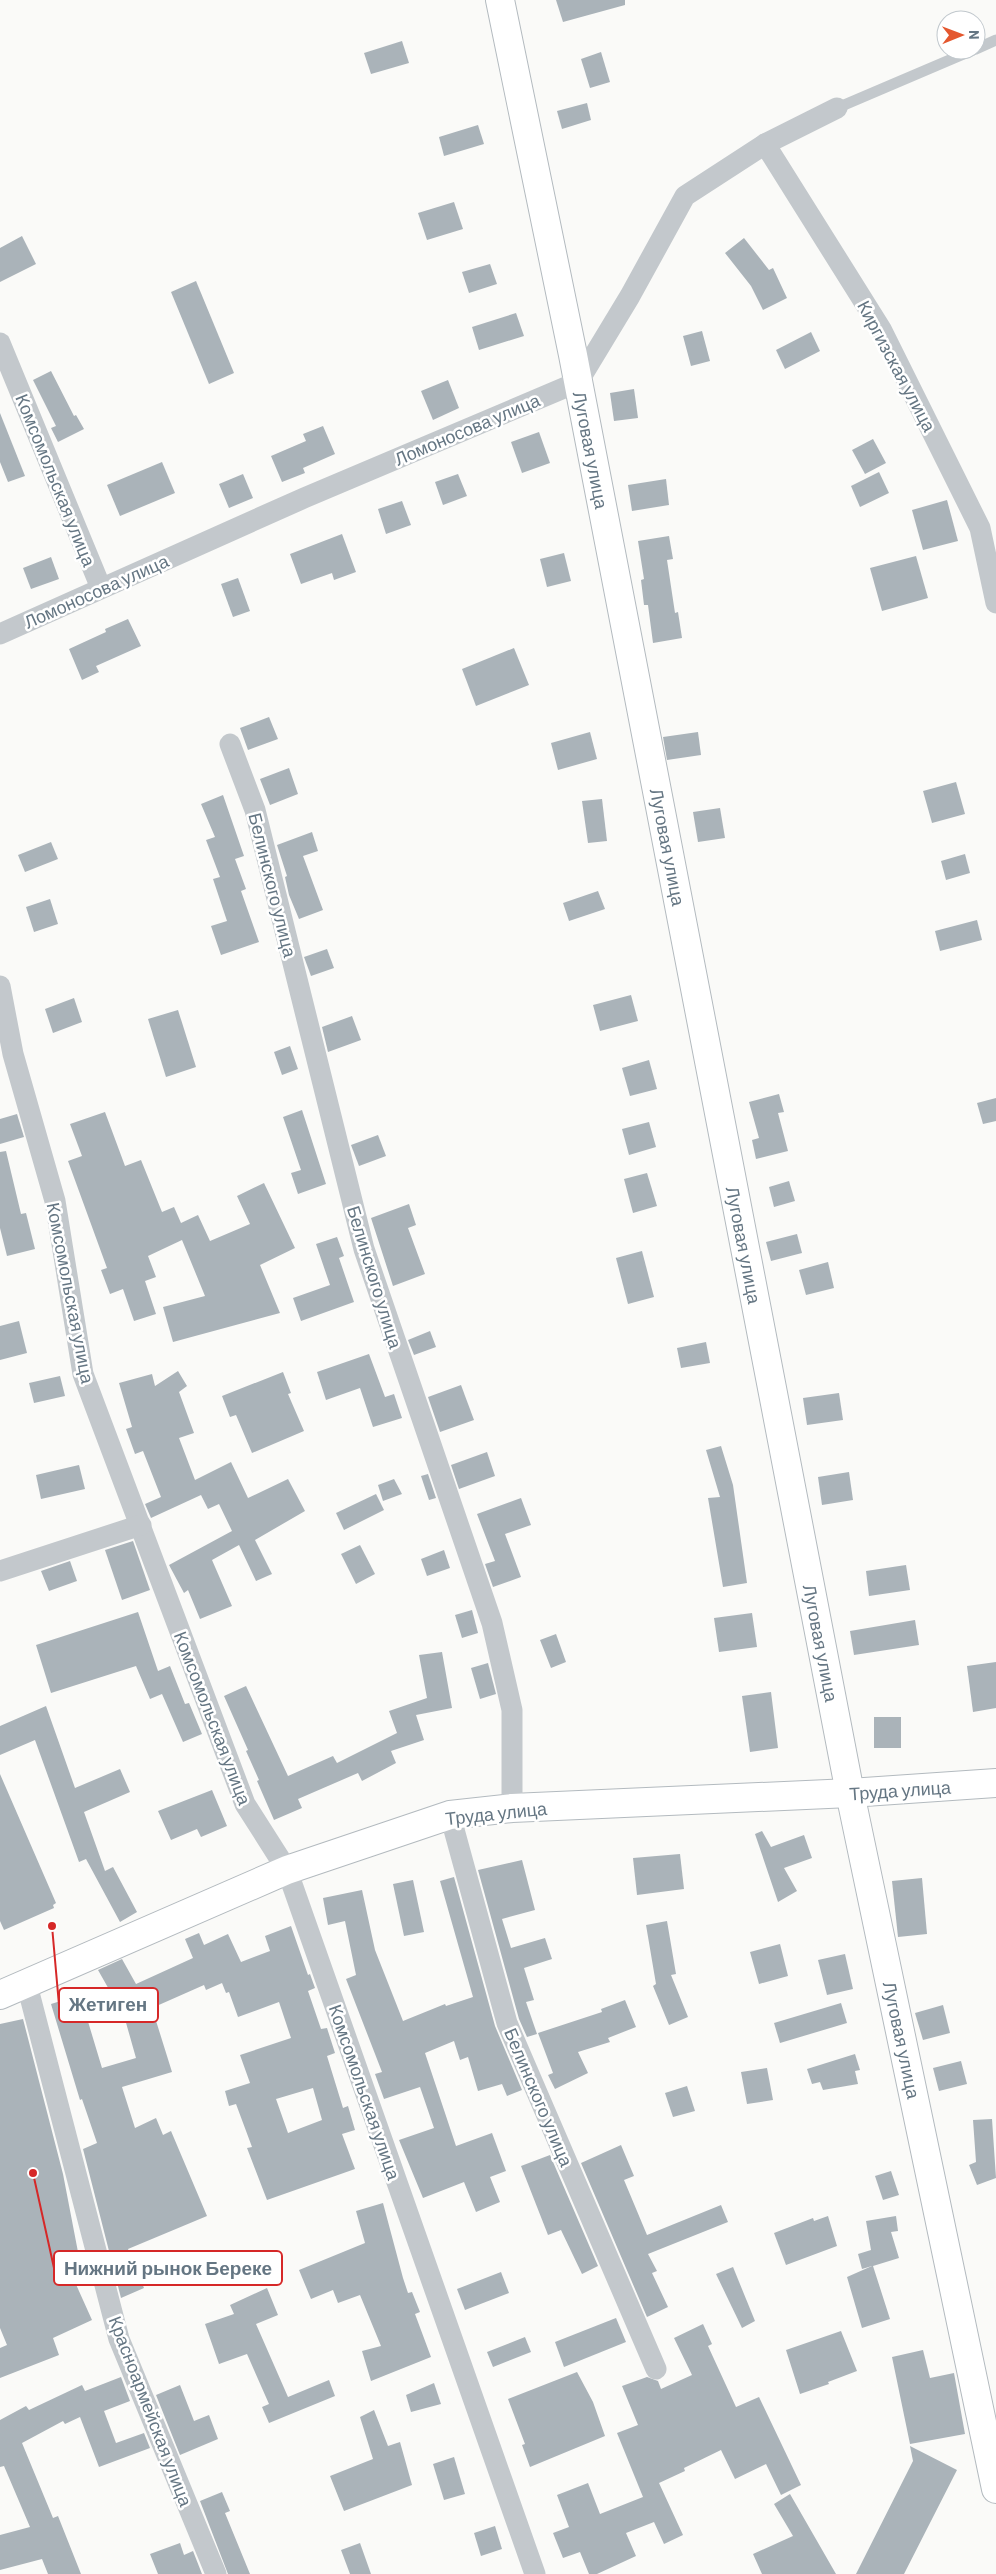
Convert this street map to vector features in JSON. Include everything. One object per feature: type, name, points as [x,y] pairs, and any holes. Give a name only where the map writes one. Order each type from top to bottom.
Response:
[{"type":"street","name":"Луговая улица","points":[[500,0],[578,382],[850,1794],[996,2489]]},
{"type":"street","points":[[578,382],[630,296],[685,196],[765,144],[838,108]]},
{"type":"street","name":"Киргизская улица","points":[[765,144],[889,346],[980,528],[996,603]]},
{"type":"street","name":"Комсомольская улица","points":[[0,343],[101,588]]},
{"type":"street","name":"Ломоносова улица","points":[[0,634],[304,498],[578,382]]},
{"type":"street","name":"Белинского улица","points":[[230,744],[255,810],[364,1249],[492,1622],[512,1710],[512,1808]]},
{"type":"street","name":"Комсомольская улица","points":[[0,986],[13,1054],[55,1201],[83,1374],[244,1804],[287,1870],[535,2574]]},
{"type":"street","points":[[0,1571],[141,1525]]},
{"type":"street","name":"Труда улица","points":[[0,1995],[27,1985],[287,1870],[450,1815],[512,1808],[850,1794],[996,1782]]},
{"type":"street","name":"Белинского улица","points":[[450,1815],[507,2023],[656,2369]]},
{"type":"street","name":"Красноармейская улица","points":[[27,1985],[120,2339],[216,2574]]},
{"type":"lane","points":[[838,108],[949,60]]},
{"type":"building","points":[[556,0],[625,0],[625,5],[563,22]]},
{"type":"building","points":[[402,41],[409,63],[371,74],[364,53]]},
{"type":"building","points":[[601,52],[610,82],[590,88],[581,59]]},
{"type":"building","points":[[587,103],[591,120],[562,129],[557,111]]},
{"type":"building","points":[[478,125],[484,144],[444,156],[439,137]]},
{"type":"building","points":[[454,202],[463,229],[427,240],[418,213]]},
{"type":"building","points":[[22,236],[36,264],[0,282],[0,248]]},
{"type":"building","points":[[744,238],[769,270],[773,268],[787,298],[763,310],[751,286],[725,253]]},
{"type":"building","points":[[490,264],[497,284],[469,293],[462,272]]},
{"type":"building","points":[[196,281],[234,373],[209,384],[171,292]]},
{"type":"building","points":[[516,313],[524,336],[479,350],[472,327]]},
{"type":"building","points":[[702,331],[710,361],[691,366],[683,336]]},
{"type":"building","points":[[811,332],[820,351],[785,369],[776,350]]},
{"type":"building","points":[[51,371],[74,416],[76,415],[84,429],[58,442],[51,428],[56,426],[33,380]]},
{"type":"building","points":[[448,380],[459,408],[433,420],[421,391]]},
{"type":"building","points":[[634,389],[638,418],[614,421],[610,393]]},
{"type":"building","points":[[0,413],[25,476],[8,482],[0,462]]},
{"type":"building","points":[[323,426],[335,454],[303,468],[305,473],[282,482],[271,456],[306,441],[303,434]]},
{"type":"building","points":[[539,432],[550,463],[522,473],[511,442]]},
{"type":"building","points":[[873,439],[886,463],[865,474],[852,450]]},
{"type":"building","points":[[162,462],[175,493],[120,516],[107,485]]},
{"type":"building","points":[[879,472],[889,493],[860,507],[851,486]]},
{"type":"building","points":[[243,474],[253,498],[229,508],[219,484]]},
{"type":"building","points":[[458,474],[467,496],[443,505],[435,482]]},
{"type":"building","points":[[666,479],[669,505],[632,511],[628,485]]},
{"type":"building","points":[[947,500],[958,541],[923,550],[912,510]]},
{"type":"building","points":[[402,501],[411,525],[386,534],[378,509]]},
{"type":"building","points":[[342,534],[356,572],[334,580],[332,573],[301,584],[290,554]]},
{"type":"building","points":[[669,536],[673,559],[667,560],[675,613],[678,612],[682,638],[653,643],[648,605],[644,605],[641,580],[644,579],[638,541]]},
{"type":"building","points":[[564,553],[571,581],[547,587],[540,559]]},
{"type":"building","points":[[916,556],[928,598],[882,611],[870,568]]},
{"type":"building","points":[[51,557],[59,579],[31,589],[23,568]]},
{"type":"building","points":[[238,578],[250,611],[233,617],[221,584]]},
{"type":"building","points":[[128,619],[141,646],[96,666],[99,672],[82,680],[69,649],[106,632],[105,629]]},
{"type":"building","points":[[514,648],[529,685],[476,706],[462,669]]},
{"type":"building","points":[[269,717],[278,739],[248,750],[240,728]]},
{"type":"building","points":[[590,732],[597,759],[558,770],[551,743]]},
{"type":"building","points":[[698,732],[701,755],[667,760],[663,737]]},
{"type":"building","points":[[289,768],[298,794],[270,805],[260,779]]},
{"type":"building","points":[[956,782],[965,814],[932,823],[923,791]]},
{"type":"building","points":[[223,795],[244,856],[235,859],[246,889],[241,891],[259,942],[221,955],[211,926],[227,921],[213,879],[220,877],[206,840],[215,837],[201,804]]},
{"type":"building","points":[[602,799],[607,841],[588,843],[582,801]]},
{"type":"building","points":[[720,808],[725,838],[698,842],[693,812]]},
{"type":"building","points":[[312,832],[318,851],[303,856],[323,910],[299,919],[289,895],[285,877],[287,876],[277,845]]},
{"type":"building","points":[[51,842],[58,859],[25,872],[18,855]]},
{"type":"building","points":[[965,854],[970,873],[946,880],[941,861]]},
{"type":"building","points":[[598,891],[605,909],[569,921],[563,903]]},
{"type":"building","points":[[50,899],[58,924],[34,932],[26,907]]},
{"type":"building","points":[[977,920],[982,940],[940,951],[935,931]]},
{"type":"building","points":[[327,949],[334,968],[311,976],[304,957]]},
{"type":"building","points":[[631,995],[638,1021],[600,1031],[593,1005]]},
{"type":"building","points":[[74,998],[82,1022],[53,1033],[45,1009]]},
{"type":"building","points":[[178,1010],[196,1067],[166,1077],[148,1019]]},
{"type":"building","points":[[352,1016],[361,1040],[328,1052],[322,1027]]},
{"type":"building","points":[[290,1046],[298,1069],[282,1075],[274,1052]]},
{"type":"building","points":[[649,1060],[657,1089],[630,1096],[622,1068]]},
{"type":"building","points":[[779,1094],[784,1112],[778,1113],[788,1151],[756,1159],[752,1140],[759,1138],[749,1102]]},
{"type":"building","points":[[996,1098],[996,1121],[983,1124],[977,1103]]},
{"type":"building","points":[[302,1110],[326,1184],[298,1194],[291,1173],[301,1170],[283,1117]]},
{"type":"building","points":[[105,1112],[125,1166],[141,1160],[162,1212],[174,1207],[181,1223],[198,1215],[210,1241],[250,1224],[237,1196],[264,1183],[295,1248],[260,1265],[280,1313],[173,1342],[163,1307],[205,1296],[182,1240],[148,1256],[156,1277],[145,1281],[156,1314],[134,1321],[123,1289],[110,1294],[101,1270],[107,1268],[68,1161],[82,1156],[70,1124]]},
{"type":"building","points":[[17,1114],[24,1137],[0,1144],[0,1119]]},
{"type":"building","points":[[649,1122],[656,1147],[629,1155],[622,1129]]},
{"type":"building","points":[[378,1135],[386,1156],[359,1166],[351,1145]]},
{"type":"building","points":[[6,1151],[21,1214],[26,1213],[35,1249],[7,1256],[0,1228],[0,1152]]},
{"type":"building","points":[[647,1173],[657,1206],[633,1213],[624,1179]]},
{"type":"building","points":[[789,1181],[795,1201],[774,1207],[769,1187]]},
{"type":"building","points":[[409,1204],[416,1225],[408,1228],[425,1274],[393,1286],[371,1218]]},
{"type":"building","points":[[797,1234],[802,1253],[771,1261],[766,1242]]},
{"type":"building","points":[[337,1237],[344,1256],[339,1258],[354,1302],[301,1321],[293,1298],[330,1285],[316,1244]]},
{"type":"building","points":[[642,1251],[654,1297],[628,1304],[616,1258]]},
{"type":"building","points":[[828,1262],[834,1288],[806,1295],[799,1270]]},
{"type":"building","points":[[19,1321],[27,1353],[0,1360],[0,1326]]},
{"type":"building","points":[[430,1331],[436,1347],[414,1355],[408,1340]]},
{"type":"building","points":[[706,1342],[710,1363],[681,1368],[677,1348]]},
{"type":"building","points":[[369,1354],[385,1397],[394,1394],[402,1418],[373,1427],[360,1388],[326,1400],[317,1372]]},
{"type":"building","points":[[178,1371],[187,1386],[179,1392],[194,1433],[179,1438],[195,1480],[231,1462],[248,1498],[288,1479],[305,1511],[255,1540],[272,1574],[256,1581],[239,1545],[212,1560],[232,1606],[200,1619],[188,1590],[184,1593],[169,1565],[232,1531],[219,1504],[208,1509],[201,1495],[151,1518],[145,1504],[161,1497],[143,1451],[135,1454],[126,1429],[132,1427],[119,1383],[152,1374],[155,1386]]},
{"type":"building","points":[[283,1372],[291,1393],[288,1394],[304,1431],[252,1453],[236,1415],[230,1417],[222,1396]]},
{"type":"building","points":[[60,1376],[65,1396],[34,1403],[29,1383]]},
{"type":"building","points":[[461,1385],[474,1420],[440,1432],[428,1397]]},
{"type":"building","points":[[839,1393],[843,1420],[807,1425],[803,1398]]},
{"type":"building","points":[[721,1446],[733,1485],[747,1583],[723,1587],[708,1498],[720,1497],[706,1450]]},
{"type":"building","points":[[487,1452],[495,1476],[459,1489],[451,1465]]},
{"type":"building","points":[[79,1465],[85,1489],[41,1499],[36,1475]]},
{"type":"building","points":[[849,1472],[853,1500],[822,1505],[818,1477]]},
{"type":"building","points":[[428,1474],[436,1498],[429,1500],[421,1476]]},
{"type":"building","points":[[394,1479],[402,1494],[383,1501],[378,1485]]},
{"type":"building","points":[[376,1494],[384,1510],[344,1530],[336,1513]]},
{"type":"building","points":[[521,1498],[531,1525],[505,1534],[521,1577],[493,1587],[485,1564],[495,1561],[477,1514]]},
{"type":"building","points":[[133,1541],[150,1590],[122,1600],[105,1550]]},
{"type":"building","points":[[360,1545],[375,1574],[356,1584],[341,1554]]},
{"type":"building","points":[[444,1550],[450,1568],[427,1576],[421,1559]]},
{"type":"building","points":[[70,1561],[77,1581],[49,1591],[41,1571]]},
{"type":"building","points":[[906,1565],[910,1590],[869,1596],[866,1571]]},
{"type":"building","points":[[472,1610],[478,1633],[462,1638],[455,1615]]},
{"type":"building","points":[[138,1612],[158,1671],[170,1666],[185,1704],[189,1703],[202,1734],[183,1742],[162,1694],[150,1699],[136,1666],[51,1693],[36,1645]]},
{"type":"building","points":[[752,1613],[757,1647],[719,1652],[714,1618]]},
{"type":"building","points":[[915,1620],[919,1645],[854,1655],[850,1631]]},
{"type":"building","points":[[556,1634],[566,1662],[551,1668],[540,1640]]},
{"type":"building","points":[[442,1652],[452,1708],[416,1715],[424,1740],[391,1751],[396,1763],[362,1781],[358,1773],[298,1799],[302,1808],[274,1820],[257,1781],[259,1780],[246,1751],[248,1750],[224,1696],[246,1686],[288,1776],[333,1756],[337,1763],[397,1733],[389,1711],[427,1698],[419,1655]]},
{"type":"building","points":[[996,1662],[996,1708],[973,1712],[967,1666]]},
{"type":"building","points":[[488,1663],[496,1694],[480,1699],[471,1668]]},
{"type":"building","points":[[771,1692],[778,1748],[750,1752],[742,1696]]},
{"type":"building","points":[[46,1706],[75,1788],[120,1769],[130,1792],[84,1812],[105,1871],[113,1867],[137,1912],[120,1922],[86,1859],[79,1862],[35,1740],[0,1755],[0,1726]]},
{"type":"building","points":[[874,1717],[901,1717],[901,1748],[874,1748]]},
{"type":"building","points":[[0,1774],[56,1903],[53,1905],[54,1908],[4,1930],[0,1921]]},
{"type":"building","points":[[212,1790],[227,1826],[201,1837],[197,1829],[171,1840],[158,1811]]},
{"type":"building","points":[[762,1831],[771,1847],[804,1835],[812,1858],[784,1868],[797,1891],[778,1902],[755,1834]]},
{"type":"building","points":[[680,1854],[684,1889],[637,1895],[633,1858]]},
{"type":"building","points":[[522,1860],[535,1910],[502,1919],[511,1948],[545,1938],[552,1959],[524,1968],[534,2000],[526,2002],[537,2034],[527,2037],[519,2019],[478,1870]]},
{"type":"building","points":[[454,1877],[495,2026],[522,2090],[507,2096],[502,2084],[478,2091],[468,2057],[460,2060],[454,2041],[425,2053],[456,2146],[492,2133],[506,2171],[490,2177],[500,2202],[476,2212],[464,2182],[423,2198],[399,2140],[434,2128],[420,2087],[384,2099],[375,2074],[382,2072],[346,1979],[356,1975],[345,1921],[328,1925],[323,1898],[362,1890],[375,1950],[403,2021],[445,2004],[446,2006],[473,1997],[440,1881]]},
{"type":"building","points":[[922,1878],[927,1934],[898,1937],[892,1881]]},
{"type":"building","points":[[413,1880],[424,1932],[404,1936],[393,1884]]},
{"type":"building","points":[[667,1921],[676,1974],[671,1975],[688,2017],[669,2025],[653,1986],[656,1984],[646,1925]]},
{"type":"building","points":[[291,1926],[308,1975],[310,1974],[315,1988],[308,1991],[321,2029],[327,2028],[335,2053],[327,2056],[343,2108],[348,2106],[355,2130],[342,2134],[355,2169],[267,2200],[247,2148],[252,2147],[236,2104],[229,2106],[225,2091],[250,2083],[240,2055],[291,2038],[279,2002],[238,2017],[229,1992],[226,1993],[222,1983],[206,1990],[204,1985],[152,2008],[172,2072],[122,2087],[135,2128],[156,2118],[163,2135],[171,2131],[207,2216],[128,2249],[144,2288],[121,2298],[83,2149],[97,2143],[82,2099],[80,2100],[51,2004],[80,1995],[102,2068],[136,2058],[119,1998],[115,2000],[98,1970],[122,1959],[136,1984],[193,1958],[185,1939],[199,1933],[204,1945],[228,1934],[241,1962],[270,1951],[265,1936]],"holes":[[[313,2088],[322,2120],[288,2133],[276,2099]]]},
{"type":"building","points":[[780,1944],[788,1976],[759,1984],[750,1952]]},
{"type":"building","points":[[845,1954],[853,1989],[827,1995],[818,1960]]},
{"type":"building","points":[[625,2000],[636,2027],[608,2038],[610,2042],[578,2052],[588,2073],[555,2089],[548,2075],[553,2073],[538,2033],[602,2012],[601,2009]]},
{"type":"building","points":[[841,2003],[847,2023],[780,2043],[774,2023]]},
{"type":"building","points":[[943,2005],[950,2033],[923,2040],[915,2013]]},
{"type":"building","points":[[23,2019],[63,2174],[83,2278],[74,2280],[92,2320],[53,2338],[59,2355],[0,2378],[0,2348],[7,2345],[0,2328],[0,2024]]},
{"type":"building","points":[[855,2054],[860,2070],[855,2071],[858,2084],[823,2090],[820,2082],[812,2084],[807,2069]]},
{"type":"building","points":[[961,2061],[967,2084],[939,2091],[933,2068]]},
{"type":"building","points":[[767,2068],[773,2100],[747,2104],[741,2072]]},
{"type":"building","points":[[687,2086],[695,2111],[673,2117],[665,2093]]},
{"type":"building","points":[[992,2119],[996,2178],[977,2185],[969,2165],[976,2162],[973,2120]]},
{"type":"building","points":[[621,2145],[634,2176],[624,2180],[647,2235],[721,2205],[728,2222],[648,2254],[657,2271],[652,2273],[668,2307],[647,2317],[581,2163]]},
{"type":"building","points":[[550,2155],[598,2266],[582,2274],[561,2230],[548,2235],[521,2166]]},
{"type":"building","points":[[891,2171],[899,2195],[883,2200],[875,2176]]},
{"type":"building","points":[[383,2203],[403,2278],[408,2293],[412,2292],[420,2312],[415,2314],[431,2357],[371,2381],[362,2351],[381,2346],[360,2295],[338,2303],[333,2290],[311,2299],[299,2270],[365,2243],[356,2211]]},
{"type":"building","points":[[828,2216],[837,2246],[786,2265],[774,2233],[813,2218],[814,2221]]},
{"type":"building","points":[[896,2216],[898,2231],[891,2232],[899,2258],[873,2266],[890,2319],[862,2328],[847,2277],[872,2266],[862,2269],[858,2254],[871,2250],[866,2221]]},
{"type":"building","points":[[733,2267],[755,2321],[742,2328],[716,2274]]},
{"type":"building","points":[[501,2272],[509,2293],[465,2310],[457,2289]]},
{"type":"building","points":[[267,2288],[278,2315],[256,2324],[288,2397],[329,2380],[335,2396],[269,2423],[262,2407],[269,2404],[247,2354],[219,2364],[205,2324],[234,2314],[230,2305]]},
{"type":"building","points":[[616,2318],[626,2342],[564,2367],[555,2342]]},
{"type":"building","points":[[703,2324],[712,2344],[708,2346],[736,2407],[759,2397],[801,2485],[781,2495],[766,2464],[735,2479],[721,2450],[684,2468],[685,2471],[659,2483],[683,2535],[664,2544],[654,2522],[626,2533],[636,2556],[597,2574],[589,2574],[580,2552],[563,2558],[553,2533],[569,2527],[557,2495],[588,2483],[600,2514],[643,2497],[617,2433],[638,2425],[622,2386],[647,2377],[658,2381],[661,2389],[692,2375],[674,2338]]},
{"type":"building","points":[[841,2331],[857,2371],[828,2382],[829,2384],[800,2394],[786,2350]]},
{"type":"building","points":[[525,2337],[531,2352],[493,2367],[487,2352]]},
{"type":"building","points":[[923,2350],[930,2378],[954,2373],[965,2434],[910,2444],[892,2357]]},
{"type":"building","points":[[577,2372],[593,2402],[605,2436],[530,2467],[522,2445],[525,2444],[508,2399]]},
{"type":"building","points":[[121,2377],[130,2401],[104,2411],[116,2443],[144,2433],[150,2448],[99,2467],[80,2417],[65,2424],[63,2421],[22,2443],[53,2518],[58,2516],[81,2574],[48,2574],[42,2559],[0,2570],[0,2535],[30,2527],[4,2466],[0,2467],[0,2420],[26,2406],[29,2410],[82,2385],[85,2391]]},
{"type":"building","points":[[434,2383],[441,2404],[411,2412],[406,2395]]},
{"type":"building","points":[[180,2385],[194,2421],[209,2415],[218,2439],[180,2455],[156,2395]]},
{"type":"building","points":[[374,2410],[388,2446],[400,2442],[412,2485],[344,2511],[330,2476],[373,2459],[360,2417]]},
{"type":"building","points":[[910,2446],[957,2470],[904,2574],[856,2574],[913,2461]]},
{"type":"building","points":[[454,2457],[465,2494],[444,2500],[433,2464]]},
{"type":"building","points":[[222,2492],[230,2511],[225,2513],[250,2574],[228,2574],[200,2501]]},
{"type":"building","points":[[790,2494],[836,2574],[762,2574],[753,2554],[793,2536],[774,2504]]},
{"type":"building","points":[[495,2526],[502,2549],[481,2556],[474,2533]]},
{"type":"building","points":[[180,2543],[184,2555],[193,2551],[202,2574],[158,2574],[150,2554]]},
{"type":"building","points":[[360,2543],[371,2574],[350,2574],[341,2550]]},
{"type":"place","name":"Жетиген","points":[[52,1926]]},
{"type":"place","name":"Нижний рынок Береке","points":[[33,2173]]}]
